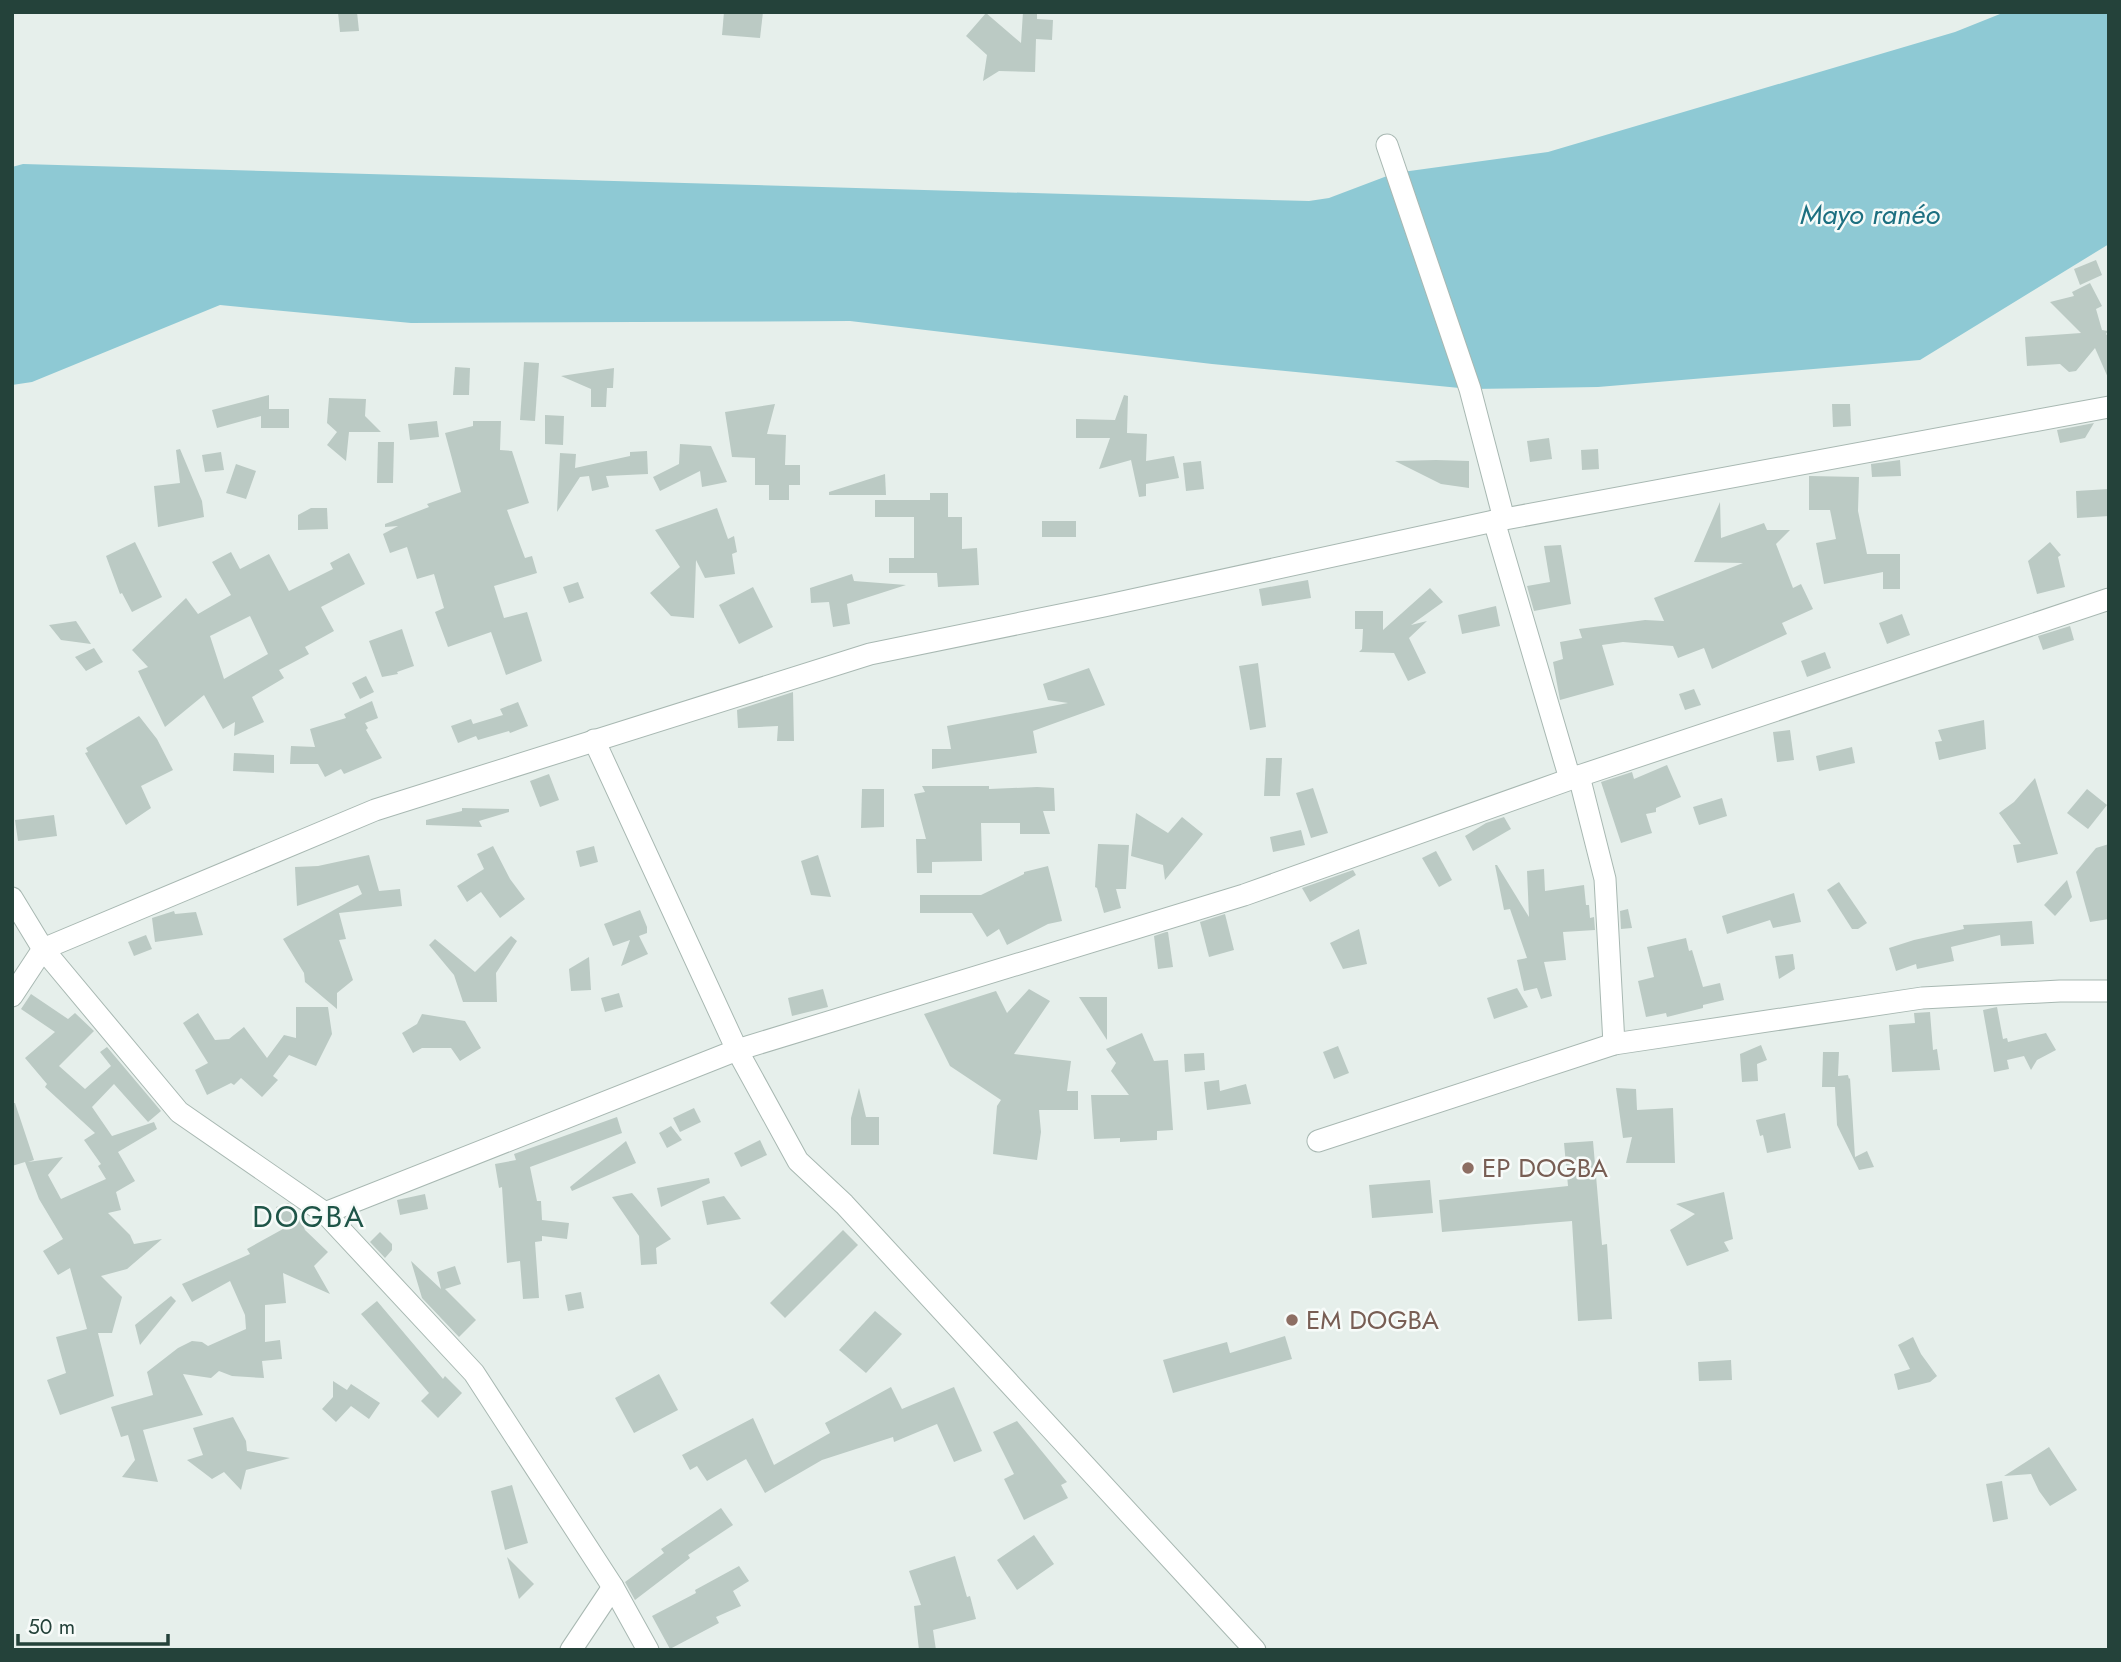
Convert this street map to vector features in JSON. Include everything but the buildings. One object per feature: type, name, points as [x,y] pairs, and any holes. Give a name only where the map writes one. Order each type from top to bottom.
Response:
[{"type":"street","points":[[1387,145],[1470,389],[1499,520],[1605,878],[1614,1044]]},
{"type":"street","points":[[12,996],[43,949],[375,810],[870,654],[1499,520],[2109,407]]},
{"type":"street","points":[[325,1213],[737,1051],[1244,895],[1575,777],[2109,598]]},
{"type":"street","points":[[594,740],[737,1051],[797,1161],[844,1203],[1255,1650]]},
{"type":"street","points":[[12,898],[43,949],[179,1112],[325,1213],[474,1373],[613,1587],[648,1650]]},
{"type":"street","points":[[1318,1141],[1614,1044],[1922,998],[2109,991]]},
{"type":"street","points":[[571,1650],[613,1587]]},
{"type":"water","name":"Mayo ranéo","points":[[2005,12],[2109,12],[2109,244],[1920,360],[1598,387],[1470,389],[1212,364],[850,321],[411,323],[220,305],[32,382],[12,385],[12,167],[23,164],[1309,201],[1329,198],[1395,173],[1548,152],[1955,32]]},
{"type":"place","name":"EP DOGBA","points":[[1468,1168]]},
{"type":"place","name":"EM DOGBA","points":[[1292,1320]]},
{"type":"district","name":"DOGBA","points":[[309,1217]]}]
